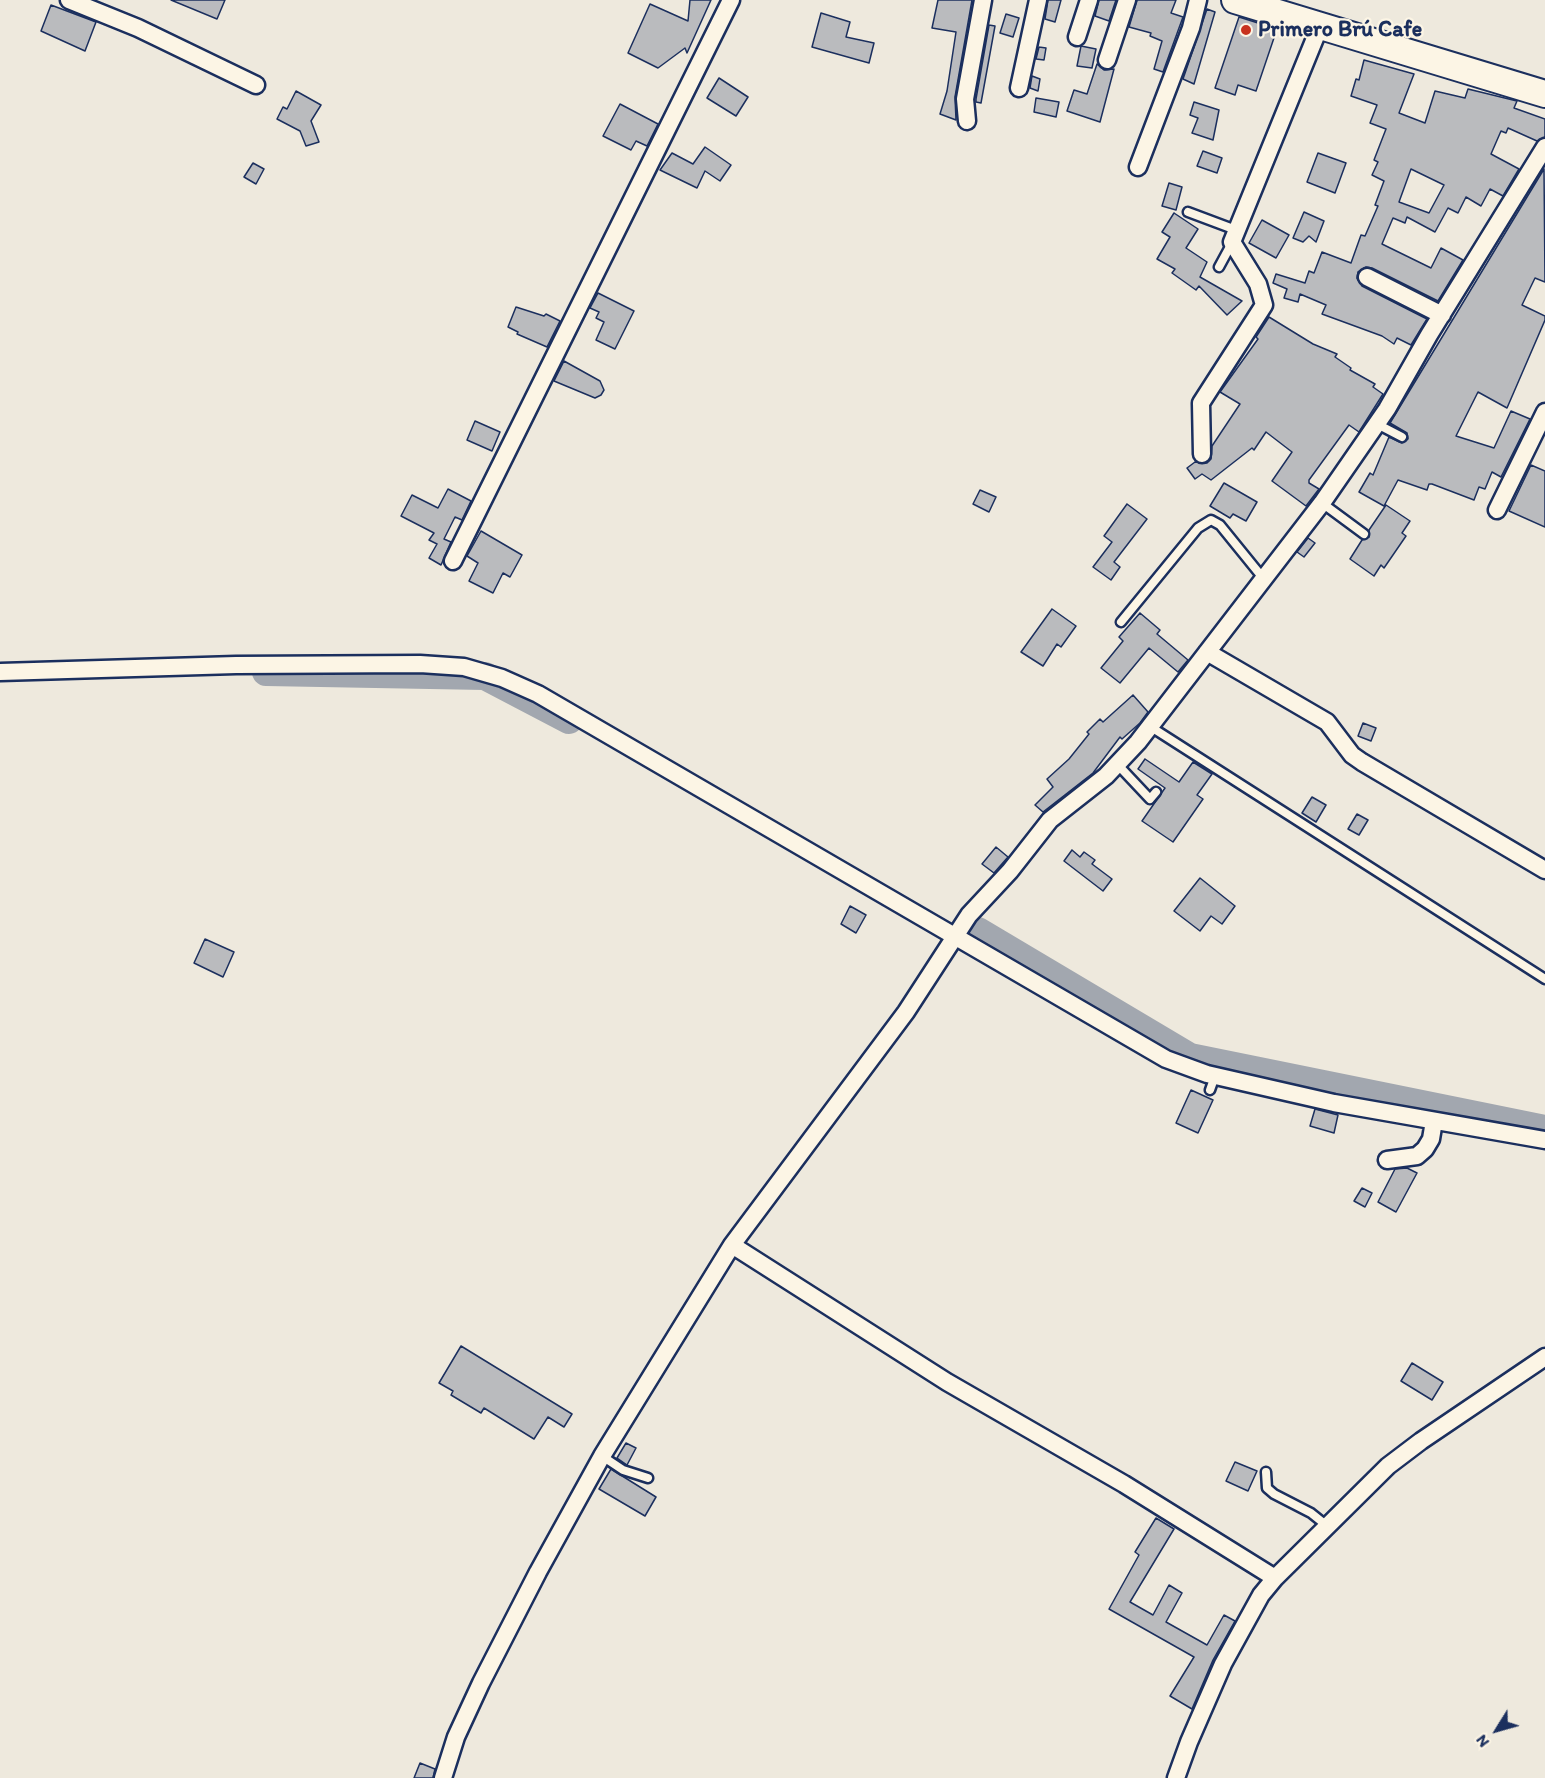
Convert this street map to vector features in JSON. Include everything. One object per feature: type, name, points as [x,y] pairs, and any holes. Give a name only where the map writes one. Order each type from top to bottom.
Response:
[{"type":"main road","points":[[1235,0],[1283,11],[1320,26],[1545,94]]},
{"type":"street","points":[[69,0],[138,28],[256,86]]},
{"type":"street","points":[[453,561],[731,0]]},
{"type":"street","points":[[967,122],[965,99],[983,0]]},
{"type":"street","points":[[1019,88],[1038,0]]},
{"type":"street","points":[[1077,37],[1089,0]]},
{"type":"street","points":[[1107,60],[1127,0]]},
{"type":"street","points":[[1138,167],[1191,28],[1198,0]]},
{"type":"street","points":[[1202,454],[1202,403],[1264,305],[1258,284],[1234,236],[1320,26]]},
{"type":"street","points":[[446,1777],[456,1737],[481,1683],[602,1456],[732,1245],[906,1012],[969,915],[1010,871],[1041,829],[1118,765],[1151,727],[1322,503],[1377,423],[1545,147]]},
{"type":"street","points":[[1367,277],[1442,315]]},
{"type":"street","points":[[1497,510],[1545,412]]},
{"type":"street","points":[[1207,652],[1327,722],[1347,748],[1362,762],[1545,870]]},
{"type":"street","points":[[0,672],[236,665],[420,664],[464,667],[538,694],[1166,1059],[1212,1083],[1545,1140]]},
{"type":"street","points":[[1387,1160],[1417,1156],[1431,1139],[1434,1121]]},
{"type":"street","points":[[732,1245],[947,1382],[1124,1484],[1275,1578]]},
{"type":"street","points":[[1176,1778],[1201,1712],[1223,1665],[1249,1616],[1275,1578],[1388,1466],[1545,1357]]},
{"type":"lane","points":[[1188,212],[1234,236],[1219,267]]},
{"type":"lane","points":[[1377,423],[1402,437]]},
{"type":"lane","points":[[1322,503],[1364,534]]},
{"type":"lane","points":[[1121,622],[1198,528],[1211,520],[1220,525],[1263,578]]},
{"type":"lane","points":[[1151,727],[1545,979]]},
{"type":"lane","points":[[1118,765],[1150,799],[1155,792]]},
{"type":"lane","points":[[602,1456],[623,1470],[648,1478]]},
{"type":"lane","points":[[1266,1472],[1267,1488],[1311,1513],[1326,1525]]},
{"type":"building","points":[[171,0],[225,0],[217,19]]},
{"type":"building","points":[[690,0],[711,0],[687,53],[685,48],[658,68],[628,53],[650,4],[688,21]]},
{"type":"building","points":[[938,0],[972,0],[955,97],[956,120],[940,114],[947,91],[956,32],[932,28]]},
{"type":"building","points":[[1048,0],[1061,0],[1055,22],[1045,19]]},
{"type":"building","points":[[1099,0],[1116,0],[1109,21],[1095,16]]},
{"type":"building","points":[[1137,0],[1176,0],[1171,13],[1183,17],[1163,72],[1154,69],[1162,41],[1150,36],[1151,33],[1129,27]]},
{"type":"building","points":[[51,5],[96,22],[85,51],[41,31]]},
{"type":"building","points":[[1207,9],[1215,12],[1194,84],[1183,79]]},
{"type":"building","points":[[821,13],[850,22],[846,37],[874,43],[869,63],[812,47]]},
{"type":"building","points":[[1006,14],[1019,18],[1013,37],[1000,33]]},
{"type":"building","points":[[1239,17],[1277,29],[1256,91],[1238,85],[1235,95],[1215,88]]},
{"type":"building","points":[[989,25],[995,26],[981,103],[976,102],[976,99]]},
{"type":"building","points":[[1081,46],[1096,49],[1092,68],[1077,66]]},
{"type":"building","points":[[1039,47],[1046,48],[1044,60],[1036,59]]},
{"type":"building","points":[[1364,60],[1414,74],[1399,113],[1425,123],[1435,91],[1465,98],[1468,89],[1517,101],[1514,108],[1545,119],[1545,137],[1537,141],[1508,128],[1506,133],[1501,131],[1491,154],[1519,169],[1503,196],[1490,189],[1481,206],[1466,197],[1458,213],[1448,208],[1435,232],[1407,217],[1405,223],[1393,218],[1382,244],[1431,268],[1441,248],[1463,260],[1438,301],[1372,268],[1366,267],[1358,272],[1357,278],[1362,286],[1427,319],[1411,345],[1397,338],[1394,344],[1382,336],[1322,314],[1326,305],[1300,294],[1298,302],[1284,298],[1287,289],[1273,283],[1276,274],[1305,283],[1309,271],[1314,273],[1322,252],[1351,263],[1361,235],[1365,236],[1378,206],[1375,205],[1384,181],[1372,175],[1378,162],[1374,160],[1386,129],[1370,123],[1377,105],[1351,96],[1356,79],[1359,80]],"holes":[[[1411,169],[1444,185],[1429,213],[1399,202]]]},
{"type":"building","points":[[1097,64],[1104,70],[1114,69],[1100,122],[1067,111],[1074,90],[1087,94]]},
{"type":"building","points":[[1032,76],[1040,79],[1038,91],[1030,88]]},
{"type":"building","points":[[719,78],[748,97],[736,116],[707,98]]},
{"type":"building","points":[[296,91],[321,105],[311,121],[319,142],[306,146],[300,131],[277,119],[283,107],[287,109]]},
{"type":"building","points":[[1036,98],[1059,102],[1056,117],[1034,112]]},
{"type":"building","points":[[1194,102],[1219,110],[1213,140],[1192,133],[1198,118],[1190,115]]},
{"type":"building","points":[[620,104],[658,124],[647,146],[636,141],[631,150],[603,136]]},
{"type":"building","points":[[705,147],[731,165],[720,181],[705,171],[697,188],[660,170],[672,153],[693,164]]},
{"type":"building","points":[[1203,151],[1222,158],[1217,173],[1197,166]]},
{"type":"building","points":[[1318,153],[1346,163],[1335,193],[1307,182]]},
{"type":"building","points":[[253,163],[264,169],[256,184],[244,177]]},
{"type":"building","points":[[1544,169],[1545,282],[1535,278],[1522,305],[1545,316],[1545,320],[1507,408],[1478,392],[1456,436],[1494,448],[1511,411],[1530,419],[1501,477],[1492,472],[1485,489],[1479,487],[1474,500],[1432,484],[1429,484],[1427,490],[1398,480],[1384,506],[1359,492],[1370,473],[1373,475],[1389,437],[1402,443],[1408,439],[1407,433],[1390,423]]},
{"type":"building","points":[[1169,183],[1182,187],[1176,210],[1162,206]]},
{"type":"building","points":[[1304,212],[1324,221],[1316,242],[1309,236],[1303,242],[1293,238]]},
{"type":"building","points":[[1174,213],[1198,229],[1186,248],[1207,262],[1200,277],[1242,301],[1227,315],[1199,286],[1196,290],[1172,273],[1175,269],[1157,259],[1170,237],[1162,232]]},
{"type":"building","points":[[1262,220],[1289,235],[1276,258],[1249,243]]},
{"type":"building","points":[[598,293],[634,311],[615,349],[596,340],[604,322],[596,318],[599,312],[590,308]]},
{"type":"building","points":[[516,307],[544,316],[546,314],[560,321],[547,347],[517,334],[518,332],[508,327]]},
{"type":"building","points":[[1269,317],[1313,344],[1337,354],[1335,357],[1351,368],[1350,370],[1375,384],[1373,387],[1383,394],[1359,432],[1349,425],[1309,480],[1309,483],[1319,489],[1306,506],[1272,481],[1292,452],[1266,432],[1254,450],[1252,448],[1211,480],[1202,474],[1195,479],[1187,468],[1195,462],[1207,463],[1211,459],[1212,446],[1240,404],[1220,392],[1258,339],[1256,337]]},
{"type":"building","points":[[564,361],[600,381],[604,390],[601,395],[595,398],[554,381]]},
{"type":"building","points":[[475,421],[500,432],[492,451],[467,440]]},
{"type":"building","points":[[1531,465],[1545,471],[1545,527],[1509,511]]},
{"type":"building","points":[[1224,483],[1257,502],[1246,521],[1233,514],[1230,518],[1210,506]]},
{"type":"building","points":[[448,489],[471,501],[462,520],[455,517],[444,539],[451,542],[441,565],[429,558],[437,544],[429,540],[434,533],[401,516],[412,495],[438,508]]},
{"type":"building","points":[[980,490],[996,497],[989,512],[973,504]]},
{"type":"building","points":[[1127,504],[1147,519],[1114,562],[1120,567],[1111,580],[1093,567],[1112,542],[1104,536]]},
{"type":"building","points":[[1386,505],[1410,521],[1402,533],[1406,536],[1384,568],[1381,565],[1374,576],[1350,559],[1362,540],[1369,537],[1369,530]]},
{"type":"building","points":[[481,531],[522,555],[510,577],[503,573],[493,593],[469,581],[478,563],[467,556]]},
{"type":"building","points":[[1308,538],[1315,543],[1304,557],[1297,552]]},
{"type":"building","points":[[1052,609],[1076,626],[1061,647],[1057,644],[1043,666],[1021,652]]},
{"type":"building","points":[[1140,613],[1160,630],[1157,634],[1188,660],[1178,672],[1149,648],[1120,683],[1101,668],[1123,641],[1119,637]]},
{"type":"building","points":[[1133,695],[1148,712],[1140,723],[1122,739],[1120,737],[1093,773],[1043,812],[1035,805],[1053,787],[1047,779],[1069,759],[1089,734],[1087,732],[1100,719],[1103,722]]},
{"type":"building","points":[[1363,723],[1376,728],[1371,741],[1358,736]]},
{"type":"building","points":[[1145,759],[1179,782],[1193,762],[1212,774],[1197,795],[1203,799],[1173,842],[1142,821],[1165,788],[1138,769]]},
{"type":"building","points":[[1312,797],[1326,805],[1316,822],[1302,813]]},
{"type":"building","points":[[1357,814],[1368,820],[1359,835],[1348,829]]},
{"type":"building","points":[[996,847],[1008,857],[994,873],[982,864]]},
{"type":"building","points":[[1072,850],[1080,857],[1084,852],[1095,860],[1092,864],[1112,879],[1103,891],[1064,861]]},
{"type":"building","points":[[1200,878],[1235,906],[1222,924],[1211,916],[1200,931],[1174,911]]},
{"type":"building","points":[[850,906],[866,915],[856,933],[841,924]]},
{"type":"building","points":[[205,939],[234,952],[223,977],[194,963]]},
{"type":"building","points":[[1191,1090],[1213,1100],[1198,1133],[1176,1123]]},
{"type":"building","points":[[1315,1109],[1338,1115],[1334,1133],[1310,1126]]},
{"type":"building","points":[[1407,1168],[1417,1173],[1396,1212],[1378,1202],[1395,1169]]},
{"type":"building","points":[[1362,1188],[1372,1193],[1365,1207],[1354,1201]]},
{"type":"building","points":[[461,1346],[572,1414],[564,1427],[548,1417],[534,1439],[484,1408],[481,1413],[451,1395],[453,1391],[439,1383]]},
{"type":"building","points":[[1412,1363],[1443,1382],[1432,1400],[1401,1381]]},
{"type":"building","points":[[626,1443],[636,1448],[627,1465],[617,1458]]},
{"type":"building","points":[[1235,1462],[1257,1471],[1248,1491],[1226,1481]]},
{"type":"building","points":[[611,1469],[656,1497],[645,1516],[599,1489]]},
{"type":"building","points":[[1156,1518],[1174,1529],[1130,1602],[1153,1615],[1169,1585],[1182,1593],[1166,1622],[1207,1645],[1224,1615],[1235,1621],[1213,1660],[1192,1709],[1170,1696],[1194,1657],[1109,1609],[1139,1555],[1135,1552]]},
{"type":"building","points":[[420,1763],[435,1769],[433,1778],[414,1778]]},
{"type":"waterway","points":[[266,672],[485,676],[569,720]]},
{"type":"waterway","points":[[978,931],[1190,1057],[1545,1129]]},
{"type":"place","name":"Primero Brú Cafe","points":[[1246,30]]}]
